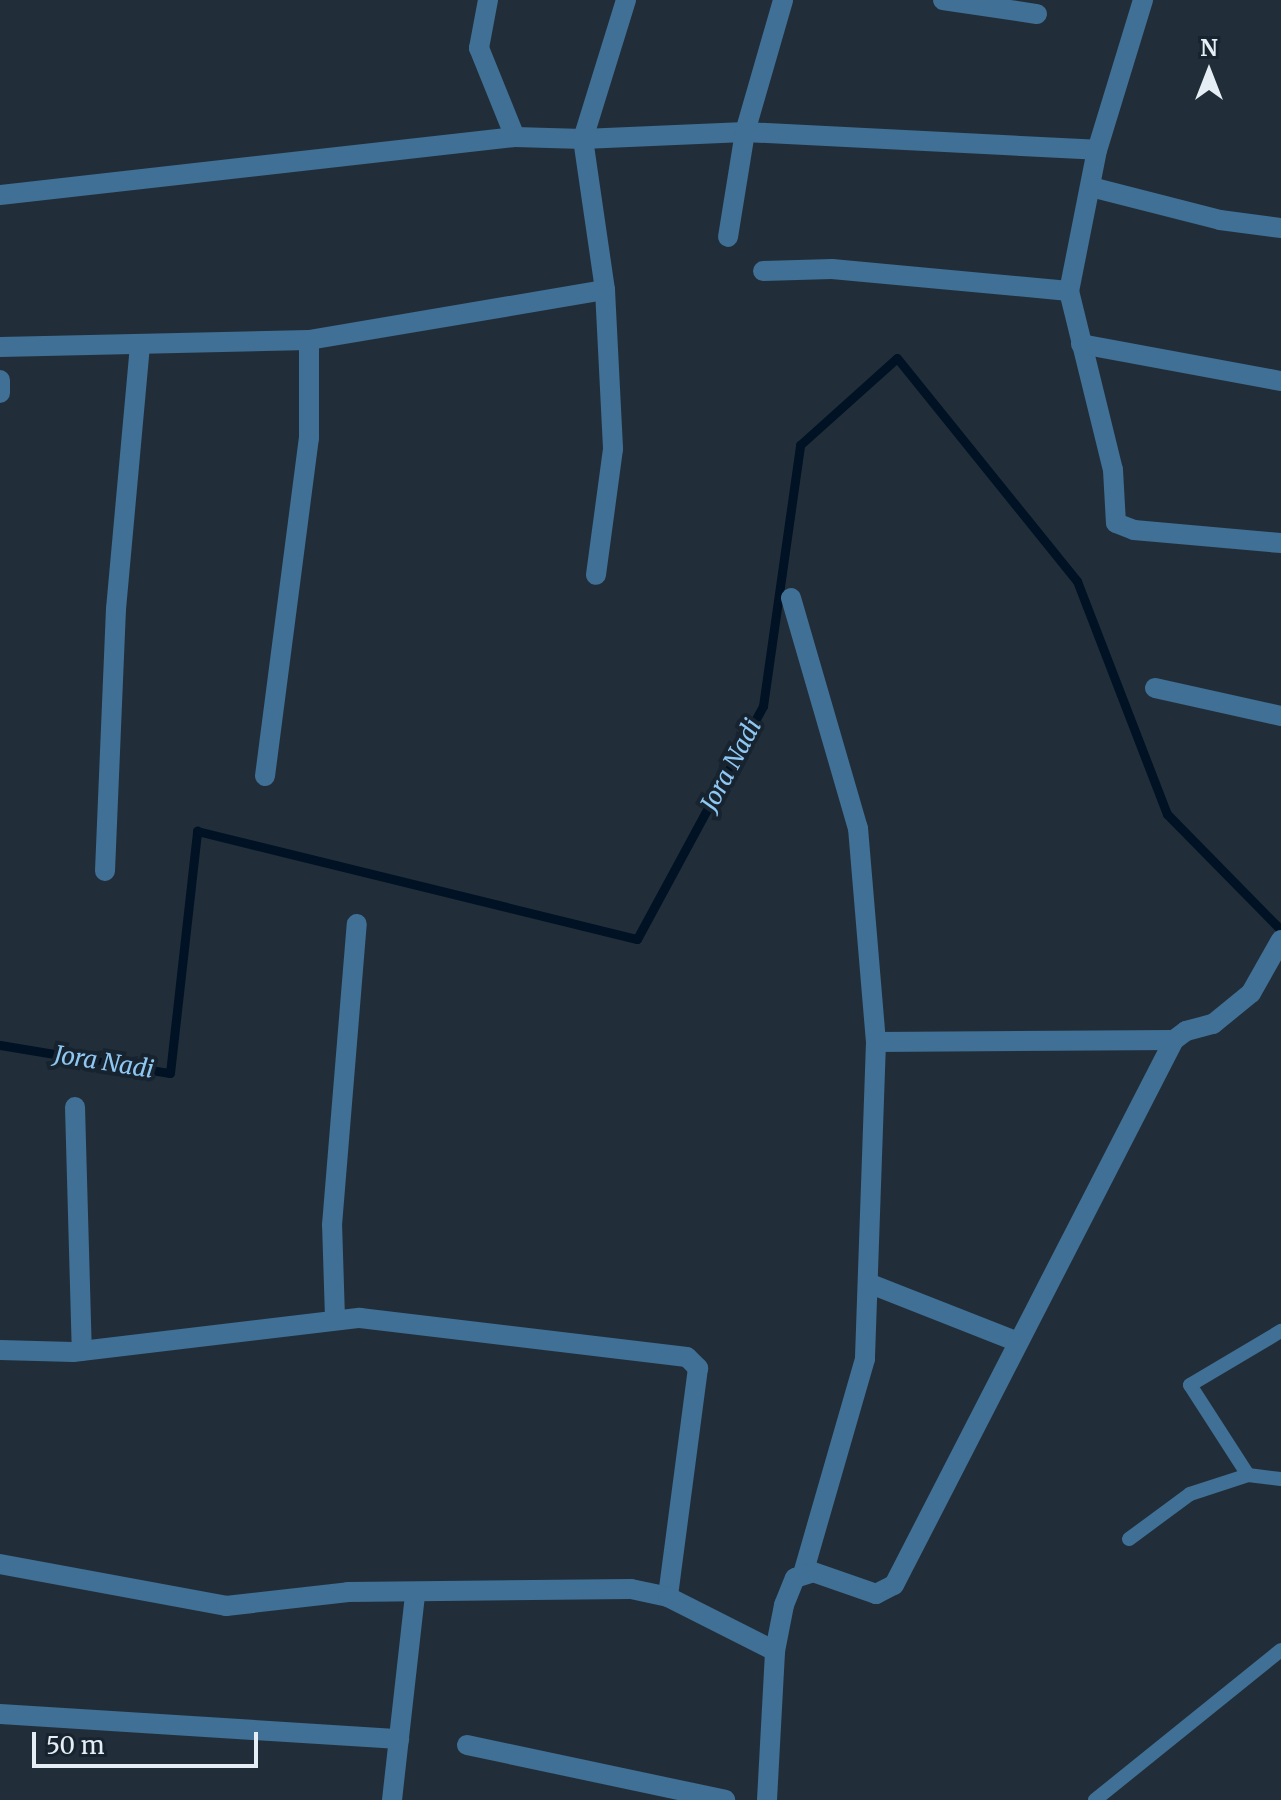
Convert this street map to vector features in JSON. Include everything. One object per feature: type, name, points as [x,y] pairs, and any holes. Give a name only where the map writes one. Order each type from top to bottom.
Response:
[{"type":"street","points":[[488,0],[479,48],[515,137]]},
{"type":"street","points":[[596,575],[613,449],[605,290],[583,139],[626,0]]},
{"type":"street","points":[[728,237],[745,132],[783,0]]},
{"type":"street","points":[[1143,0],[1097,150],[1069,291],[1113,470],[1116,523],[1122,528],[1281,543]]},
{"type":"street","points":[[952,1],[1037,14]]},
{"type":"street","points":[[0,195],[515,137],[583,139],[745,132],[1097,150]]},
{"type":"street","points":[[1091,187],[1220,220],[1281,228]]},
{"type":"street","points":[[763,271],[832,269],[1069,291]]},
{"type":"street","points":[[0,347],[140,347],[309,340],[605,290]]},
{"type":"street","points":[[265,776],[309,438],[309,340]]},
{"type":"street","points":[[1081,344],[1281,381]]},
{"type":"street","points":[[105,871],[116,609],[140,347]]},
{"type":"street","points":[[0,380],[0,393]]},
{"type":"street","points":[[791,598],[858,828],[876,1042],[868,1283],[859,1386],[803,1574]]},
{"type":"street","points":[[1155,688],[1281,716]]},
{"type":"street","points":[[335,1318],[332,1225],[357,924]]},
{"type":"street","points":[[767,1800],[775,1651],[784,1605],[795,1578],[803,1574],[876,1594],[894,1585],[1174,1040],[1186,1031],[1213,1024],[1251,993],[1281,940]]},
{"type":"street","points":[[876,1042],[1174,1040]]},
{"type":"street","points":[[75,1107],[82,1351]]},
{"type":"street","points":[[868,1283],[1018,1342]]},
{"type":"street","points":[[0,1350],[82,1351],[335,1318],[695,1361],[692,1436],[668,1597]]},
{"type":"street","points":[[0,1564],[226,1606],[348,1592],[415,1594],[631,1589],[668,1597],[775,1651]]},
{"type":"street","points":[[392,1800],[415,1594]]},
{"type":"street","points":[[0,1714],[399,1739]]},
{"type":"street","points":[[467,1745],[725,1800]]},
{"type":"lane","points":[[1248,1475],[1190,1385],[1281,1331]]},
{"type":"lane","points":[[1129,1539],[1190,1494],[1248,1475],[1281,1479]]},
{"type":"lane","points":[[1095,1800],[1281,1650]]},
{"type":"waterway","name":"Jora Nadi","points":[[0,1045],[170,1073],[197,831],[637,939],[763,706],[800,445],[897,358],[1077,581],[1167,814],[1281,930]]}]
